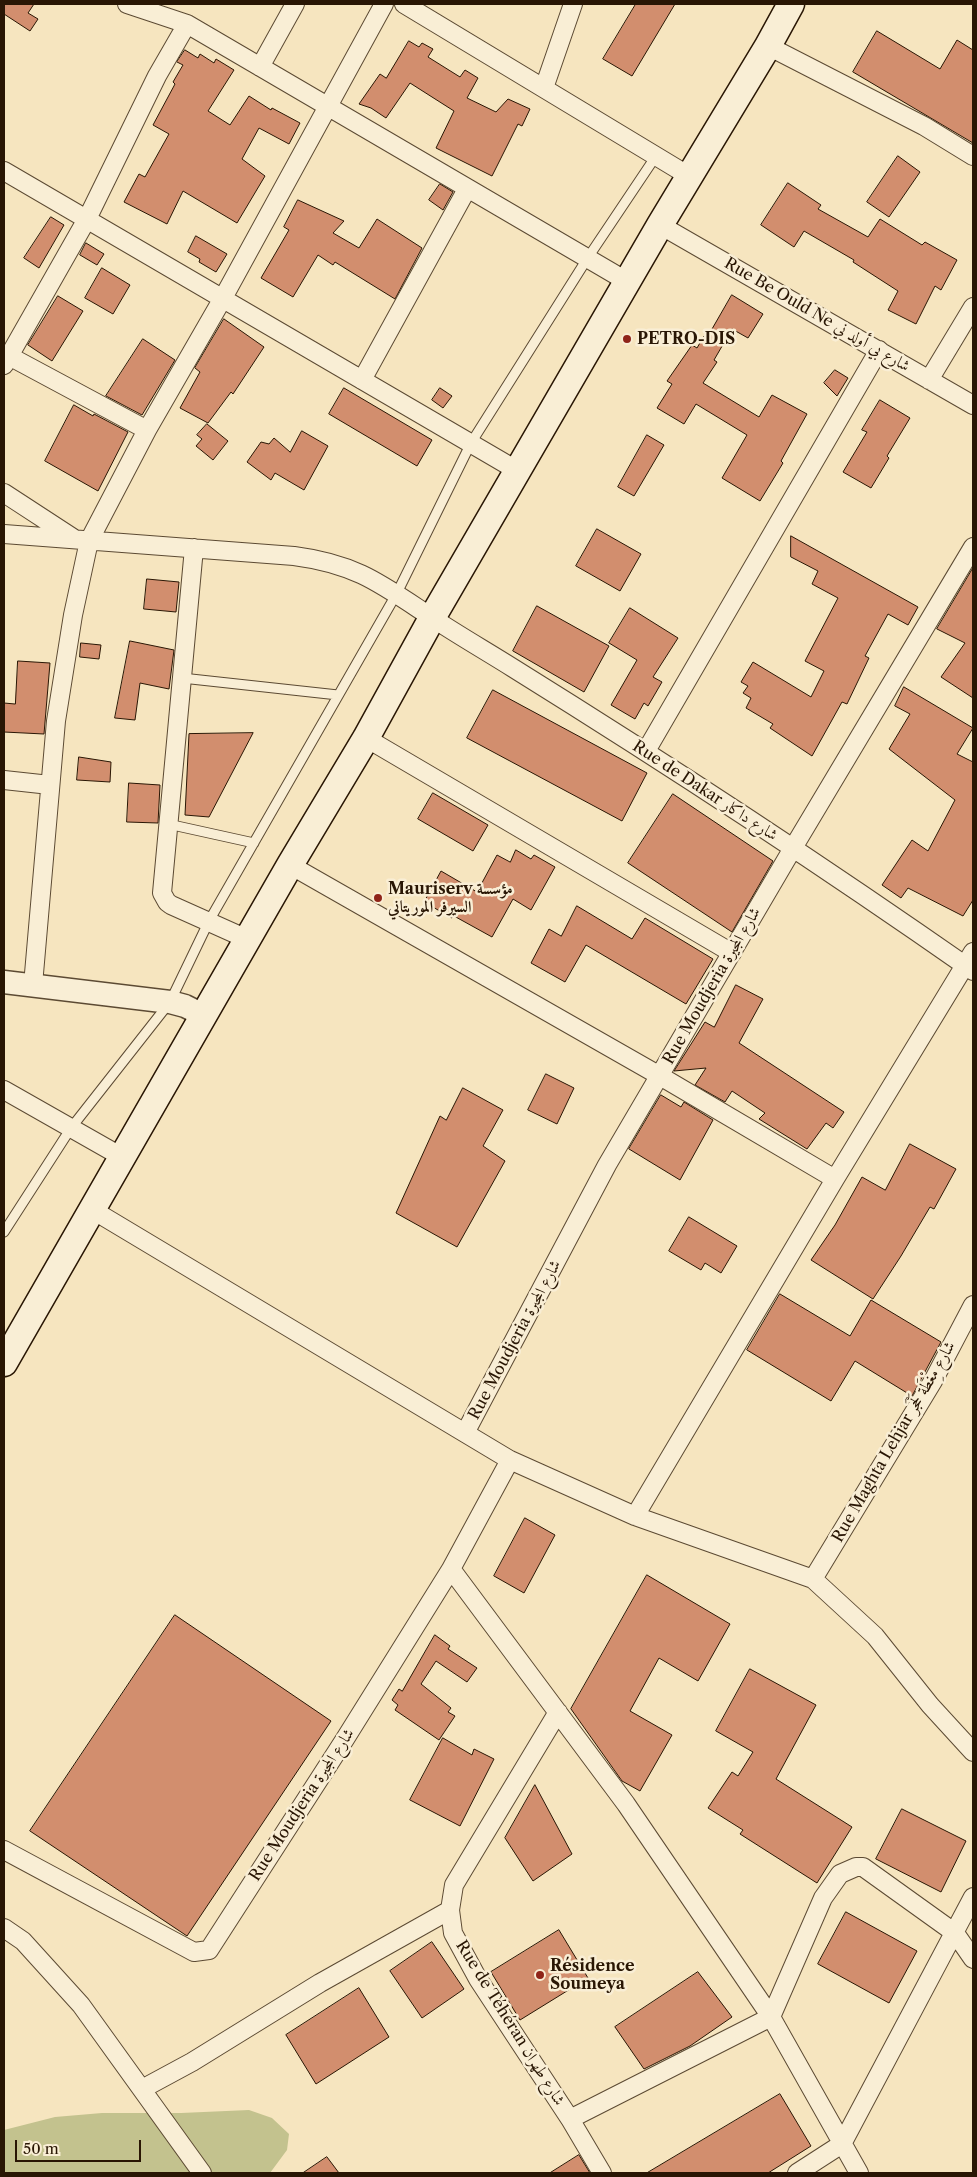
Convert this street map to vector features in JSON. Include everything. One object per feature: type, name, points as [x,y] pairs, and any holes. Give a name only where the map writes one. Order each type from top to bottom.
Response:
[{"type":"main road","points":[[4,1362],[247,939],[366,738],[432,618],[660,225],[768,46],[791,4]]},
{"type":"street","points":[[127,4],[188,24],[326,107],[628,282]]},
{"type":"street","points":[[260,67],[295,4]]},
{"type":"street","points":[[33,985],[56,722],[73,615],[82,540],[223,298],[384,4]]},
{"type":"street","points":[[404,4],[689,176]]},
{"type":"street","points":[[544,88],[573,4]]},
{"type":"street","points":[[147,430],[6,361],[87,218],[157,76],[188,24]]},
{"type":"street","points":[[768,46],[924,126],[973,156]]},
{"type":"street","points":[[4,171],[518,471]]},
{"type":"street","points":[[362,380],[467,188]]},
{"type":"street","name":"Rue Be Ould Ne شارع بي أولد ني","points":[[660,225],[973,405]]},
{"type":"street","points":[[929,380],[973,307]]},
{"type":"street","points":[[646,751],[878,350]]},
{"type":"street","points":[[4,493],[82,540]]},
{"type":"street","name":"Rue de Dakar شارع داكار","points":[[4,534],[316,558],[358,572],[397,593],[432,618],[646,751],[971,963]]},
{"type":"street","name":"Rue Moudjeria شارع المجيرة","points":[[465,1433],[607,1165],[973,547]]},
{"type":"street","points":[[194,548],[162,888],[164,898],[171,905],[247,939]]},
{"type":"street","points":[[366,738],[732,953]]},
{"type":"street","points":[[4,780],[50,785]]},
{"type":"street","points":[[290,866],[660,1076],[835,1179]]},
{"type":"street","points":[[635,1516],[835,1179],[971,963]]},
{"type":"street","points":[[4,982],[170,1002],[185,1006],[203,1016]]},
{"type":"street","points":[[4,1090],[122,1157]]},
{"type":"street","points":[[91,1209],[510,1460],[635,1516],[814,1578],[875,1636],[930,1705],[973,1752]]},
{"type":"street","name":"Rue Maghta Lehjar شارع مِغْطَة لَحْجَر","points":[[814,1578],[933,1381],[973,1304]]},
{"type":"street","name":"Rue Moudjeria شارع المجيرة","points":[[4,1850],[194,1952],[209,1950],[451,1569],[510,1460]]},
{"type":"street","points":[[451,1569],[626,1804],[771,2017],[859,2173]]},
{"type":"street","name":"Rue de Téhéran شارع طهران","points":[[558,1712],[454,1885],[450,1910],[453,1933],[478,1979],[570,2119],[602,2173]]},
{"type":"street","points":[[570,2119],[771,2017],[823,1898],[840,1874],[849,1869],[863,1867],[955,1933],[973,1960]]},
{"type":"street","points":[[797,2173],[842,2144],[973,1897]]},
{"type":"street","points":[[142,2089],[192,2062],[320,1983],[450,1910]]},
{"type":"street","points":[[4,1928],[23,1941],[81,2005],[202,2173]]},
{"type":"lane","points":[[4,1232],[71,1128],[170,1002],[209,921],[397,593],[471,443],[587,259],[656,156]]},
{"type":"lane","points":[[182,678],[338,695]]},
{"type":"lane","points":[[168,824],[254,843]]},
{"type":"shaded area","points":[[249,2110],[272,2118],[289,2134],[287,2150],[270,2173],[4,2173],[4,2130],[55,2117],[102,2113],[181,2113]]},
{"type":"building","points":[[4,4],[34,4],[28,13],[38,19],[30,31],[4,14]]},
{"type":"building","points":[[636,4],[675,4],[632,76],[603,59]]},
{"type":"building","points":[[877,31],[940,69],[957,40],[973,50],[973,143],[853,72]]},
{"type":"building","points":[[409,41],[419,47],[422,43],[433,49],[428,57],[460,77],[465,70],[478,78],[467,98],[496,112],[508,99],[530,109],[522,126],[518,124],[492,176],[436,148],[454,111],[410,83],[386,118],[371,108],[359,104],[380,74],[386,78]]},
{"type":"building","points":[[185,50],[198,58],[200,54],[214,63],[216,59],[234,70],[208,111],[230,125],[249,96],[271,110],[272,108],[300,123],[289,144],[259,128],[242,159],[265,176],[237,223],[183,191],[167,224],[124,202],[139,174],[145,177],[169,134],[153,125],[175,84],[173,82],[183,65],[177,62]]},
{"type":"building","points":[[898,156],[920,172],[889,217],[867,202]]},
{"type":"building","points":[[788,183],[821,205],[818,209],[868,237],[880,219],[922,245],[925,242],[957,260],[941,290],[935,286],[916,324],[888,310],[898,291],[853,262],[854,260],[804,231],[794,247],[761,225]]},
{"type":"building","points":[[440,184],[453,192],[443,210],[429,200]]},
{"type":"building","points":[[298,200],[344,221],[333,233],[359,248],[377,219],[422,248],[395,299],[335,262],[333,265],[318,255],[293,297],[261,278],[289,230],[284,227]]},
{"type":"building","points":[[51,217],[64,225],[39,268],[24,258]]},
{"type":"building","points":[[196,236],[227,254],[216,272],[199,262],[200,259],[188,252]]},
{"type":"building","points":[[86,243],[104,254],[97,265],[80,255]]},
{"type":"building","points":[[102,268],[130,285],[113,314],[85,298]]},
{"type":"building","points":[[732,295],[763,314],[748,338],[732,329],[714,360],[717,362],[703,383],[759,417],[772,395],[807,414],[781,461],[783,463],[760,501],[722,478],[747,435],[696,404],[684,424],[657,408],[672,384],[667,381],[692,345],[697,348],[704,336],[707,337]]},
{"type":"building","points":[[58,296],[83,311],[52,361],[28,345]]},
{"type":"building","points":[[224,319],[264,347],[233,394],[231,392],[208,423],[180,408],[200,372],[195,368]]},
{"type":"building","points":[[143,339],[175,360],[142,415],[106,396]]},
{"type":"building","points":[[835,370],[848,378],[837,396],[824,383]]},
{"type":"building","points":[[344,388],[432,440],[417,466],[329,414]]},
{"type":"building","points":[[440,388],[452,396],[443,408],[432,400]]},
{"type":"building","points":[[880,400],[910,418],[887,456],[889,458],[871,488],[843,472],[867,432],[862,430]]},
{"type":"building","points":[[74,405],[128,432],[98,491],[45,461]]},
{"type":"building","points":[[207,424],[228,441],[213,460],[196,446],[202,439],[197,435]]},
{"type":"building","points":[[302,431],[328,446],[304,490],[275,473],[271,480],[247,462],[261,442],[269,444],[274,438],[290,452]]},
{"type":"building","points":[[647,435],[664,445],[634,496],[618,487]]},
{"type":"building","points":[[597,529],[641,554],[620,591],[576,566]]},
{"type":"building","points":[[791,536],[918,607],[908,625],[888,614],[865,656],[869,658],[847,704],[842,702],[812,756],[770,728],[773,724],[746,708],[751,698],[743,693],[748,686],[741,682],[753,662],[811,697],[824,671],[805,661],[838,598],[812,584],[818,571],[791,557]]},
{"type":"building","points":[[973,568],[973,698],[941,677],[965,643],[937,629]]},
{"type":"building","points":[[147,579],[179,582],[176,612],[144,609]]},
{"type":"building","points":[[537,606],[609,646],[584,692],[513,651]]},
{"type":"building","points":[[630,608],[678,638],[653,677],[662,682],[648,706],[644,703],[635,719],[611,705],[637,660],[609,643]]},
{"type":"building","points":[[130,641],[174,650],[169,689],[140,683],[135,720],[115,718]]},
{"type":"building","points":[[81,643],[101,645],[99,659],[80,657]]},
{"type":"building","points":[[18,661],[50,663],[44,734],[4,732],[4,703],[15,704]]},
{"type":"building","points":[[904,687],[973,728],[957,754],[973,762],[973,900],[963,916],[908,888],[901,898],[882,885],[912,840],[928,851],[955,800],[889,749],[910,714],[895,706]]},
{"type":"building","points":[[493,690],[647,773],[622,821],[467,738]]},
{"type":"building","points":[[253,733],[209,817],[185,815],[189,734]]},
{"type":"building","points":[[79,757],[111,762],[110,782],[77,780]]},
{"type":"building","points":[[129,783],[160,785],[158,823],[127,822]]},
{"type":"building","points":[[433,793],[488,825],[473,851],[418,819]]},
{"type":"building","points":[[673,794],[773,861],[732,932],[628,863]]},
{"type":"building","points":[[516,850],[531,859],[534,855],[555,867],[531,910],[513,899],[492,937],[424,902],[441,871],[477,892],[497,855],[510,862]]},
{"type":"building","points":[[577,906],[632,939],[645,918],[713,959],[686,1004],[586,945],[565,982],[531,963],[549,929],[561,936]]},
{"type":"building","points":[[736,985],[763,999],[739,1043],[844,1112],[833,1128],[826,1123],[807,1149],[759,1119],[765,1113],[732,1091],[725,1102],[695,1085],[706,1068],[674,1071],[705,1022],[714,1027]]},
{"type":"building","points":[[546,1074],[574,1088],[557,1124],[528,1110]]},
{"type":"building","points":[[463,1088],[503,1110],[483,1146],[505,1161],[457,1247],[396,1213],[440,1116],[446,1120]]},
{"type":"building","points":[[661,1095],[681,1107],[684,1102],[713,1120],[680,1180],[629,1149]]},
{"type":"building","points":[[910,1144],[956,1169],[934,1209],[930,1207],[873,1299],[811,1260],[835,1225],[862,1177],[885,1190]]},
{"type":"building","points":[[689,1217],[737,1246],[721,1273],[705,1263],[701,1270],[669,1251]]},
{"type":"building","points":[[780,1294],[850,1336],[871,1300],[941,1342],[912,1396],[855,1361],[831,1401],[747,1350]]},
{"type":"building","points":[[525,1518],[555,1535],[524,1593],[494,1576]]},
{"type":"building","points":[[647,1575],[730,1624],[698,1681],[659,1658],[630,1711],[672,1735],[640,1791],[622,1781],[571,1709]]},
{"type":"building","points":[[175,1615],[331,1721],[187,1936],[30,1831]]},
{"type":"building","points":[[435,1635],[450,1646],[448,1649],[477,1668],[467,1682],[436,1661],[421,1684],[451,1708],[448,1712],[455,1716],[439,1740],[395,1710],[398,1705],[392,1700],[399,1689],[402,1691]]},
{"type":"building","points":[[750,1669],[816,1705],[776,1779],[852,1827],[817,1883],[740,1834],[743,1830],[708,1808],[732,1772],[738,1776],[753,1752],[716,1731]]},
{"type":"building","points":[[443,1738],[472,1755],[474,1749],[494,1759],[460,1826],[410,1800]]},
{"type":"building","points":[[535,1785],[572,1854],[533,1881],[505,1838]]},
{"type":"building","points":[[902,1809],[966,1841],[941,1892],[876,1859]]},
{"type":"building","points":[[846,1912],[917,1951],[889,2003],[818,1964]]},
{"type":"building","name":"Résidence Soumeya","points":[[559,1930],[588,1978],[520,2020],[491,1972]]},
{"type":"building","points":[[432,1942],[464,1989],[422,2018],[390,1971]]},
{"type":"building","points":[[698,1972],[732,2017],[690,2046],[644,2069],[615,2027]]},
{"type":"building","points":[[359,1988],[389,2037],[316,2084],[286,2035]]},
{"type":"building","points":[[780,2094],[811,2146],[768,2173],[647,2173]]},
{"type":"building","points":[[579,2155],[590,2173],[550,2173]]},
{"type":"building","points":[[327,2157],[339,2173],[303,2173]]},
{"type":"place","name":"PETRO-DIS","points":[[627,339]]},
{"type":"place","name":"Mauriserv مؤسسة السيرفر الموريتاني","points":[[378,898]]},
{"type":"place","name":"Résidence Soumeya","points":[[540,1975]]}]
